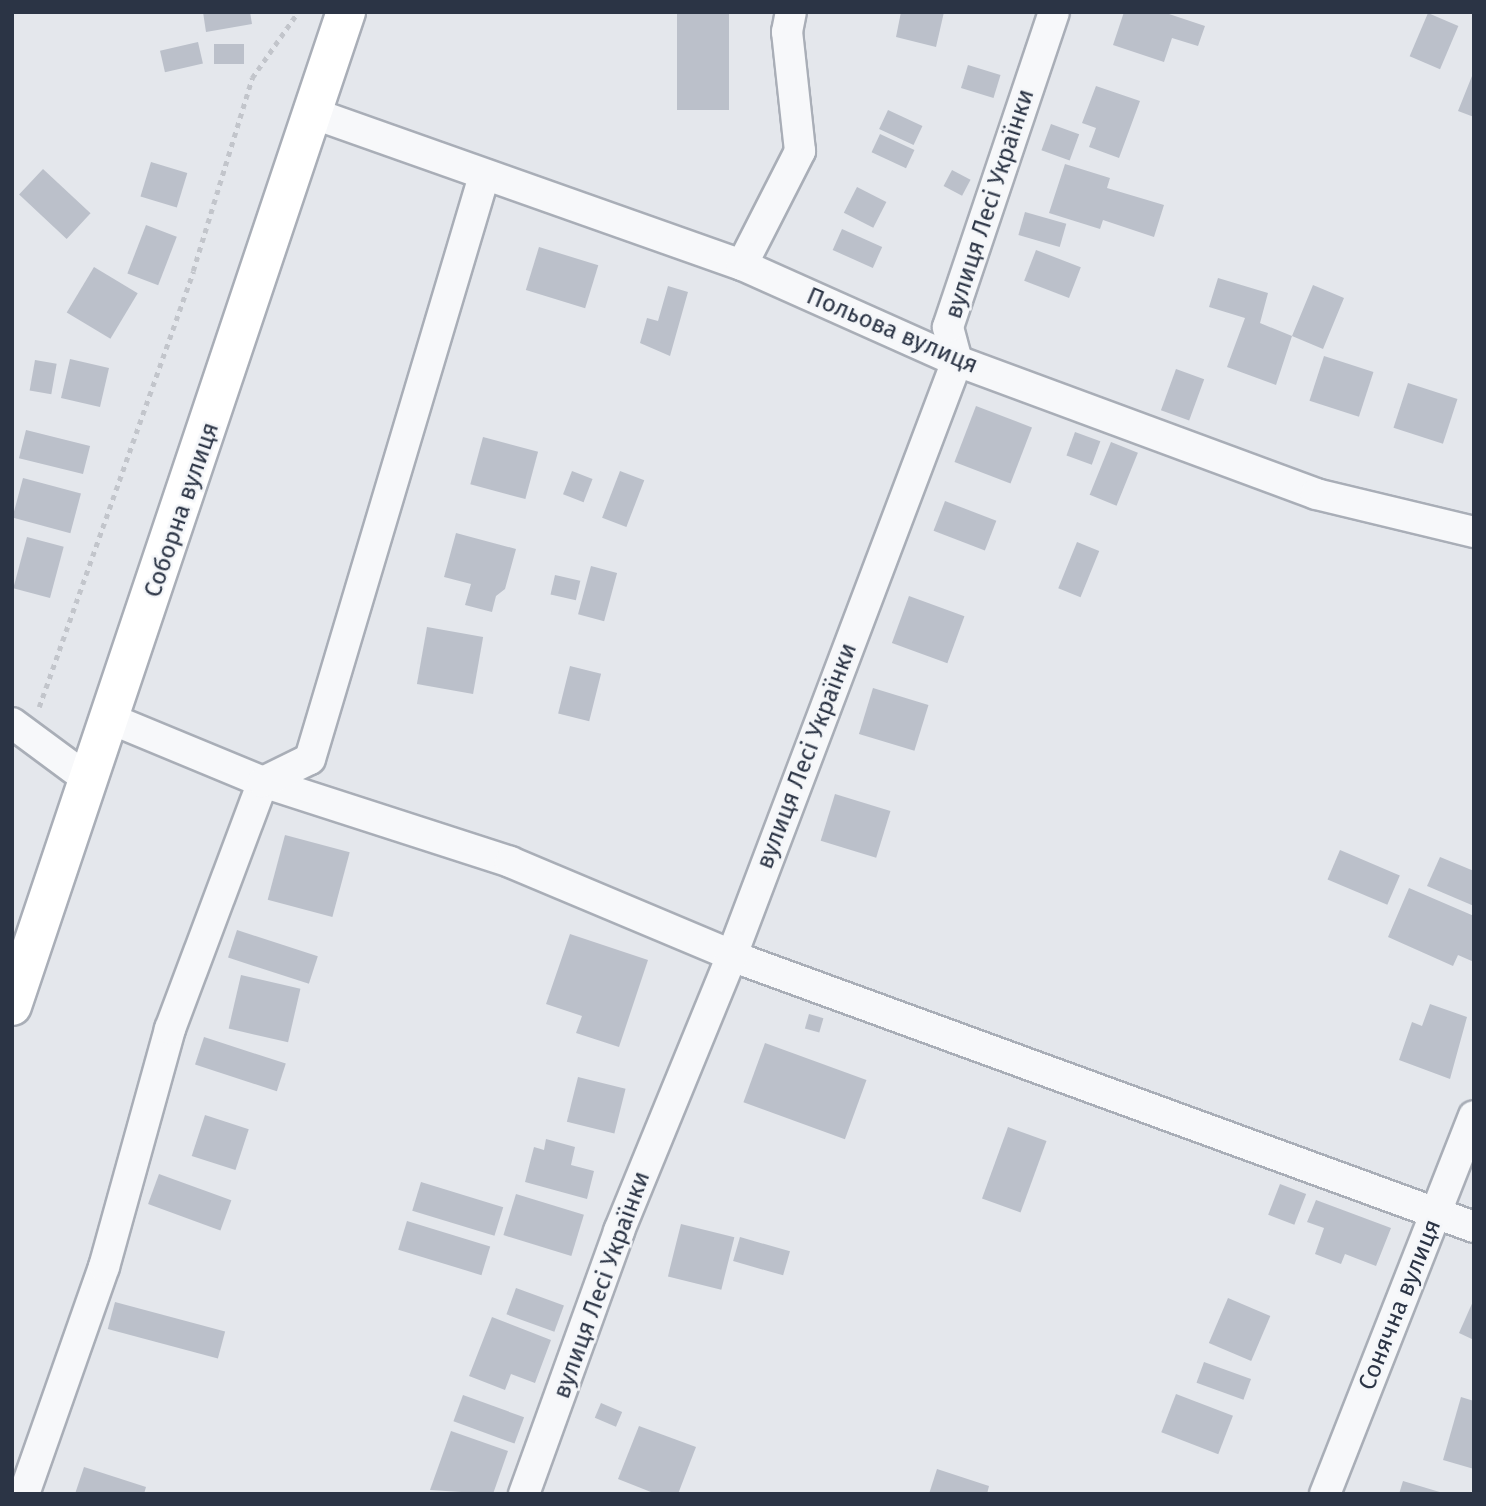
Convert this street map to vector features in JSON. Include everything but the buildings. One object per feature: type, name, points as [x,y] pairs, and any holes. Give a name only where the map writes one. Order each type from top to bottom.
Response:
[{"type":"street","name":"Соборна вулиця","points":[[12,1006],[315,114],[346,12]]},
{"type":"street","points":[[742,265],[800,151],[787,33],[791,12]]},
{"type":"street","name":"вулиця Лесі Українки","points":[[524,1494],[619,1231],[732,955],[957,361],[948,327],[1054,12]]},
{"type":"street","name":"Польова вулиця","points":[[315,114],[484,176],[742,265],[957,361],[1316,494],[1474,532]]},
{"type":"street","points":[[24,1494],[104,1267],[170,1029],[263,782],[310,759],[484,176]]},
{"type":"street","points":[[111,719],[263,782],[510,862],[732,955],[1474,1227]]},
{"type":"street","points":[[19,728],[89,780]]},
{"type":"street","name":"Сонячна вулиця","points":[[1325,1494],[1474,1116]]},
{"type":"path","points":[[19,728],[44,695],[193,271],[252,78],[298,12]]}]
